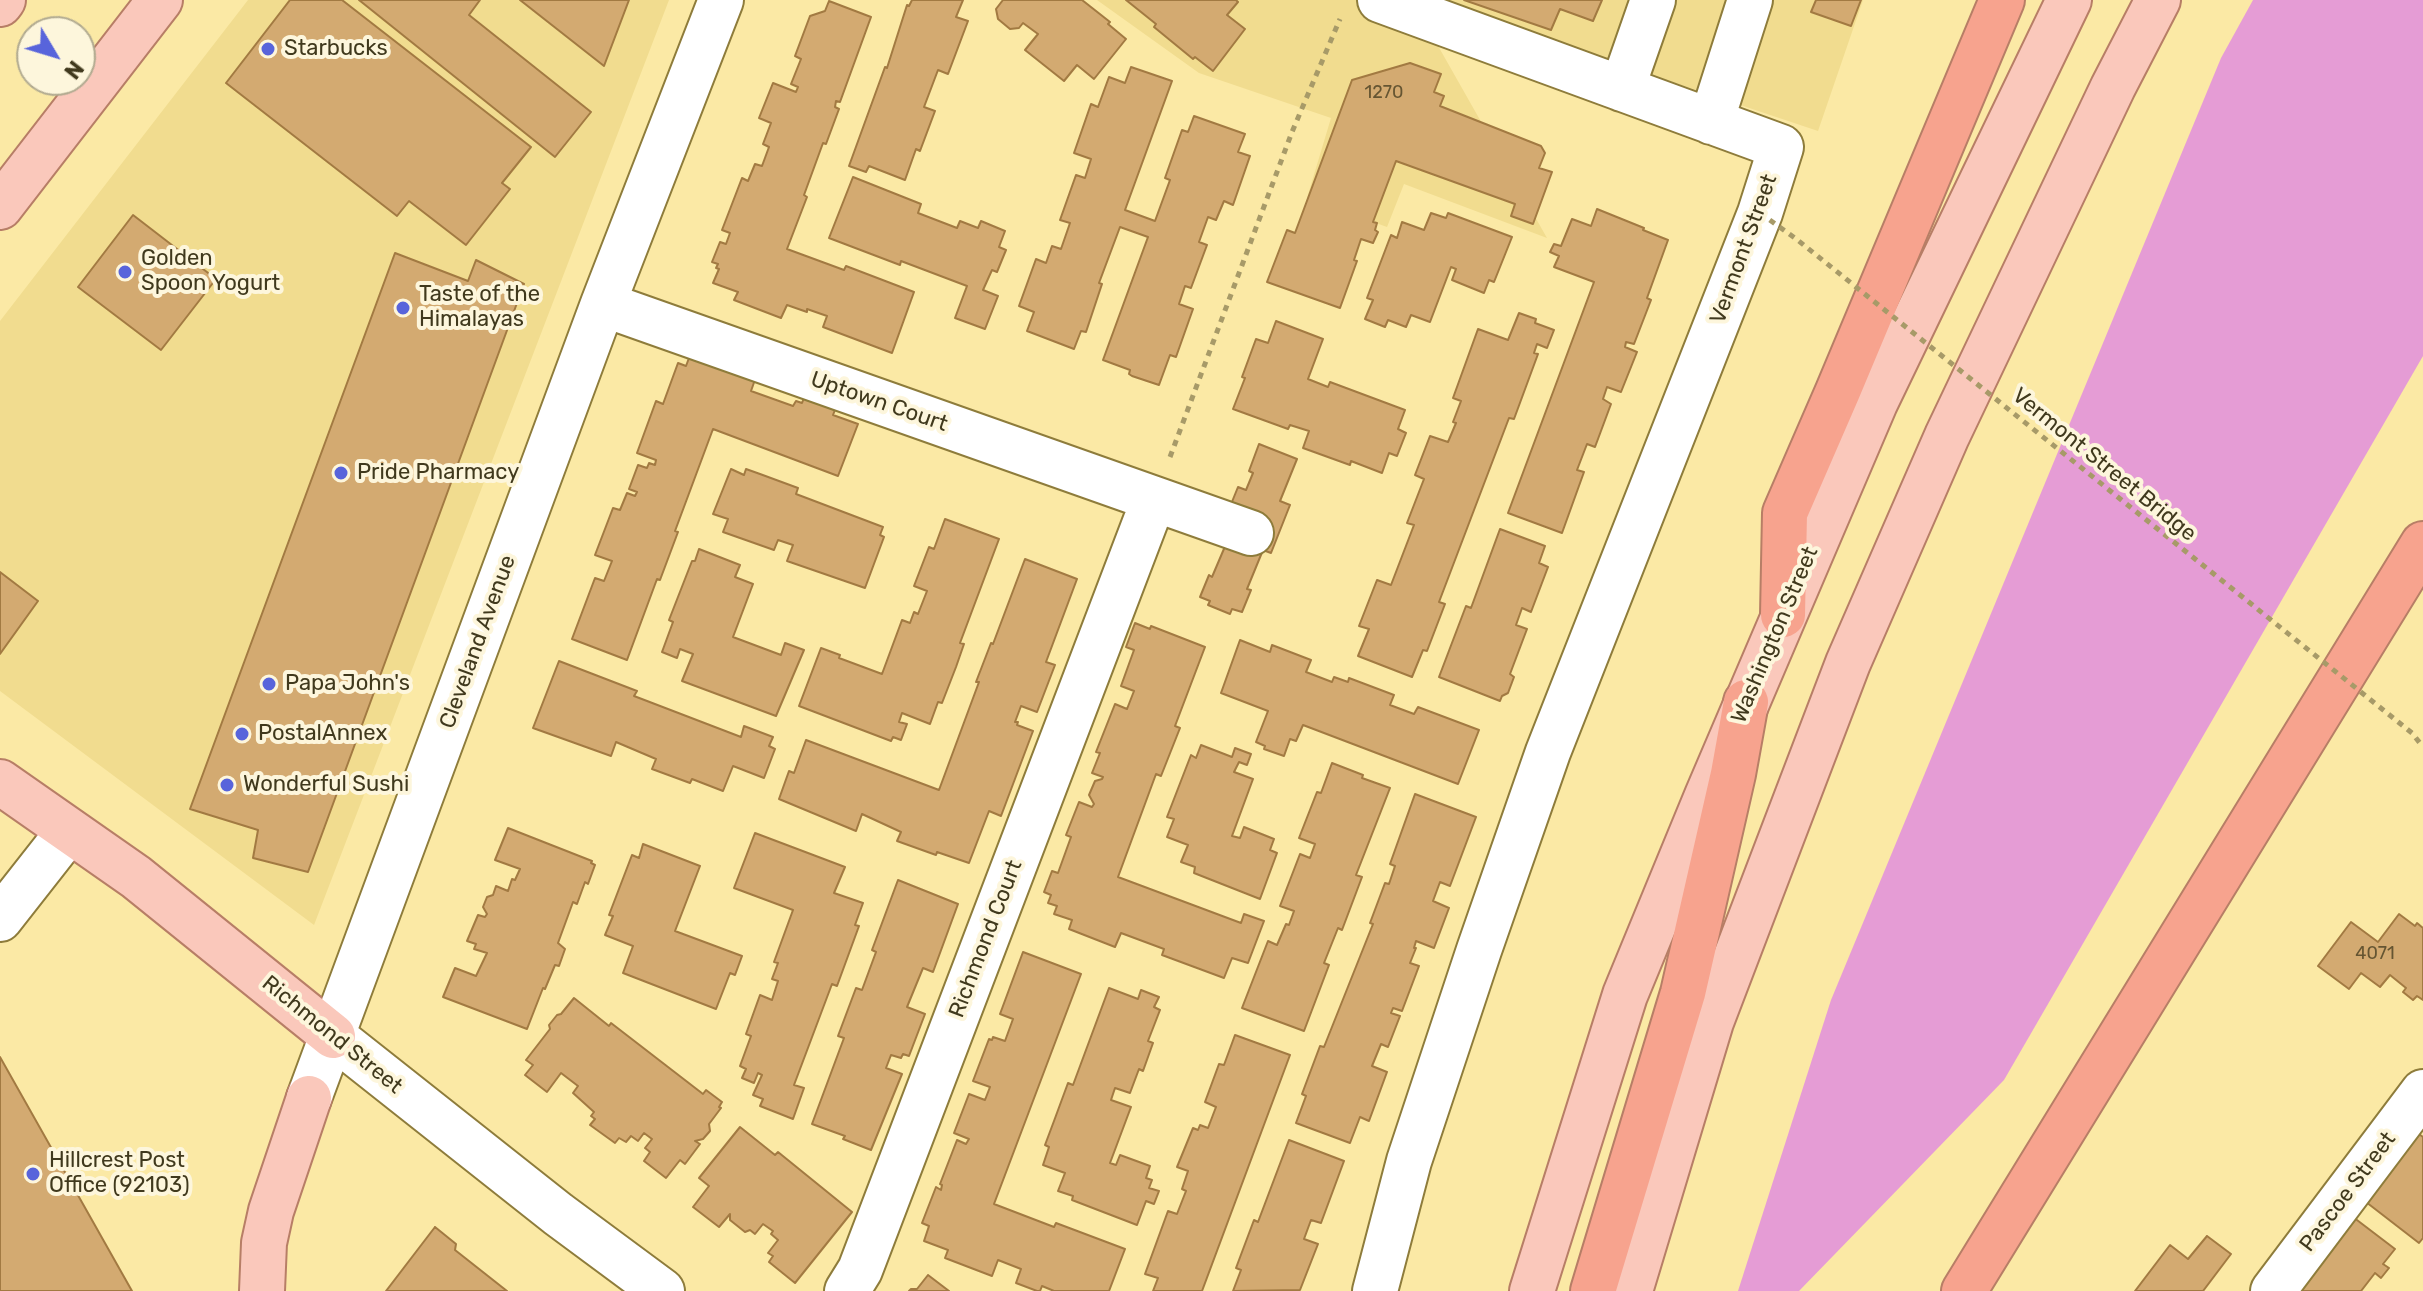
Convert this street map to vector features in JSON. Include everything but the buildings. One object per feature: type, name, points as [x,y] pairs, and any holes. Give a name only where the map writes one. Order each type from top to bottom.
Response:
[{"type":"highway","points":[[1783,615],[1785,513],[2002,0]]},
{"type":"highway","points":[[1964,1291],[2423,544]]},
{"type":"highway","points":[[2380,615],[2423,556]]},
{"type":"highway","points":[[1593,1291],[1683,993],[1733,774],[1746,702]]},
{"type":"main road","points":[[0,207],[160,0]]},
{"type":"main road","name":"Washington Street","points":[[1532,1291],[1625,995],[1746,702],[1875,403],[2069,0]]},
{"type":"main road","points":[[1630,1291],[1711,1022],[1848,663],[1947,436],[2113,87],[2158,0]]},
{"type":"main road","name":"Richmond Street","points":[[0,782],[136,877],[333,1036]]},
{"type":"main road","name":"Cleveland Avenue","points":[[262,1291],[264,1243],[271,1211],[309,1098]]},
{"type":"street","name":"Cleveland Avenue","points":[[309,1098],[603,304],[721,0]]},
{"type":"street","points":[[1622,89],[1653,0]]},
{"type":"street","points":[[1711,122],[1750,0]]},
{"type":"street","name":"Vermont Street","points":[[1361,7],[1622,89],[1781,147],[1760,213],[1538,780],[1419,1131],[1375,1291]]},
{"type":"street","name":"Uptown Court","points":[[603,304],[1251,533]]},
{"type":"street","name":"Richmond Court","points":[[847,1291],[866,1255],[1154,499]]},
{"type":"street","points":[[0,919],[69,831]]},
{"type":"street","name":"Richmond Street","points":[[333,1036],[545,1204],[662,1291]]},
{"type":"street","name":"Pascoe Street","points":[[2273,1291],[2423,1092]]},
{"type":"path","points":[[1154,499],[1292,132],[1361,7]]},
{"type":"path","name":"Vermont Street Bridge","points":[[1760,213],[2400,723],[2423,747]]},
{"type":"shaded area","points":[[248,0],[669,0],[314,925],[0,691],[0,321]]},
{"type":"shaded area","points":[[1097,0],[1412,0],[1547,238],[1404,184],[1387,227],[1307,198],[1331,118],[1199,73]]},
{"type":"shaded area","points":[[1427,0],[1863,0],[1818,131]]},
{"type":"shaded area","points":[[2253,0],[2423,0],[2423,356],[2004,1080],[1799,1291],[1738,1291],[1831,1000],[2221,58]]},
{"type":"place","name":"Starbucks","points":[[268,49]]},
{"type":"place","name":"Golden Spoon Yogurt","points":[[125,272]]},
{"type":"place","name":"Taste of the Himalayas","points":[[403,308]]},
{"type":"place","name":"Pride Pharmacy","points":[[341,473]]},
{"type":"place","name":"Papa John's","points":[[269,684]]},
{"type":"place","name":"PostalAnnex","points":[[242,734]]},
{"type":"place","name":"Wonderful Sushi","points":[[227,785]]},
{"type":"place","name":"Hillcrest Post Office (92103)","points":[[33,1174]]}]
